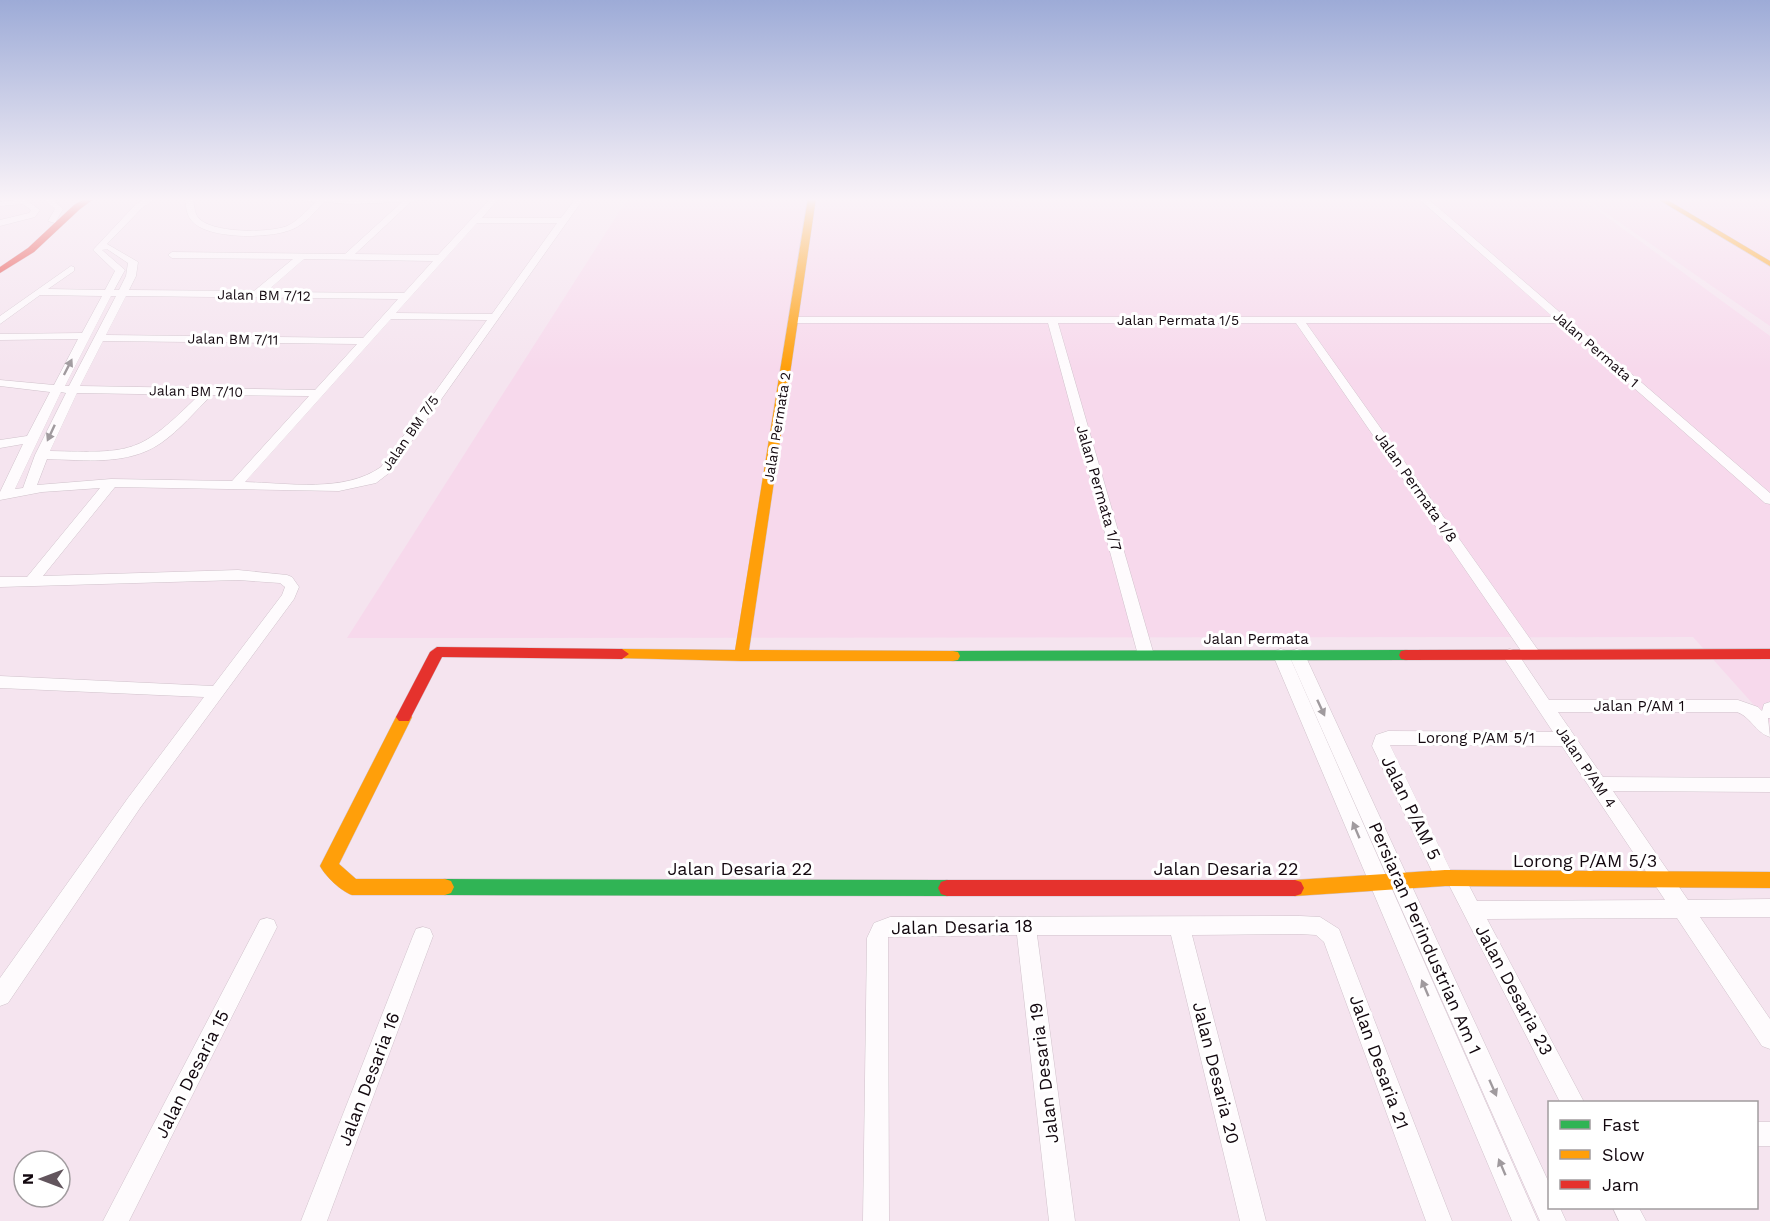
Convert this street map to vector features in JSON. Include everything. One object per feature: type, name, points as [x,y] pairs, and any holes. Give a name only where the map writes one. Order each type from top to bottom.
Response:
[{"type":"street","points":[[0,271],[24,255]]},
{"type":"street","points":[[3,495],[120,269],[103,255]]},
{"type":"street","points":[[29,490],[41,455],[131,276],[134,263],[121,255]]},
{"type":"street","points":[[172,255],[440,258]]},
{"type":"street","points":[[236,484],[443,255]]},
{"type":"street","name":"Jalan BM 7/5","points":[[3,495],[29,490],[111,483],[339,488],[380,475],[539,255]]},
{"type":"street","name":"Jalan Permata 2","points":[[741,656],[803,255]]},
{"type":"street","name":"Jalan Permata 1","points":[[1488,255],[1770,500]]},
{"type":"street","points":[[1755,255],[1770,264]]},
{"type":"street","points":[[256,295],[301,257]]},
{"type":"street","points":[[0,321],[71,269]]},
{"type":"street","name":"Jalan BM 7/12","points":[[38,292],[406,296]]},
{"type":"street","points":[[388,316],[493,317]]},
{"type":"street","name":"Jalan Permata 1/7","points":[[1052,320],[1146,655]]},
{"type":"street","name":"Jalan Permata 1/8","points":[[1299,320],[1532,654]]},
{"type":"street","name":"Jalan Permata 1/5","points":[[793,321],[1563,320]]},
{"type":"street","points":[[0,337],[85,336]]},
{"type":"street","name":"Jalan BM 7/11","points":[[101,338],[366,341]]},
{"type":"street","name":"Jalan BM 7/10","points":[[0,383],[57,389],[319,393]]},
{"type":"street","points":[[41,455],[118,454],[143,448],[170,429],[208,392]]},
{"type":"street","points":[[0,444],[31,439]]},
{"type":"street","points":[[33,579],[111,483]]},
{"type":"street","points":[[0,582],[33,579],[238,575],[287,580],[292,587],[289,596],[134,803],[0,996]]},
{"type":"street","name":"Jalan Permata","points":[[437,652],[741,656],[1770,654]]},
{"type":"street","name":"Jalan Desaria 22","points":[[437,652],[329,867],[352,887],[1287,888],[1390,883]]},
{"type":"street","name":"Persiaran Perindustrian Am 1","points":[[1289,655],[1390,883],[1553,1221]]},
{"type":"street","name":"Jalan P/AM 4","points":[[1510,655],[1770,1038]]},
{"type":"street","points":[[0,682],[218,692]]},
{"type":"street","name":"Jalan P/AM 1","points":[[1545,706],[1742,707],[1752,711],[1770,731]]},
{"type":"street","name":"Lorong P/AM 5/1","points":[[1384,739],[1567,738]]},
{"type":"street","name":"Jalan P/AM 5","points":[[1384,739],[1382,746],[1450,878]]},
{"type":"street","points":[[1598,784],[1770,785]]},
{"type":"street","name":"Lorong P/AM 5/3","points":[[1390,883],[1450,878],[1770,880]]},
{"type":"street","name":"Jalan Desaria 23","points":[[1450,878],[1472,910],[1571,1101]]},
{"type":"street","name":"Persiaran Perindustrian Am 1","points":[[1390,883],[1525,1221]]},
{"type":"street","points":[[1472,910],[1770,908]]},
{"type":"street","name":"Jalan Desaria 20","points":[[1179,925],[1254,1221]]},
{"type":"street","name":"Jalan Desaria 18","points":[[876,1221],[878,933],[890,926],[1300,925]]},
{"type":"street","name":"Jalan Desaria 21","points":[[1300,925],[1320,926],[1332,936],[1438,1221]]},
{"type":"street","name":"Jalan Desaria 19","points":[[1026,926],[1062,1221]]},
{"type":"street","name":"Jalan Desaria 15","points":[[116,1221],[267,927]]},
{"type":"street","name":"Jalan Desaria 16","points":[[314,1221],[423,936]]},
{"type":"shaded area","points":[[592,255],[1659,255],[1770,336],[1770,723],[1693,637],[347,638]]},
{"type":"shaded area","points":[[1667,255],[1770,255],[1770,326]]},
{"type":"traffic: fast","points":[[953,656],[1406,655]]},
{"type":"traffic: fast","points":[[445,887],[947,888]]},
{"type":"traffic: slow","points":[[741,656],[803,255]]},
{"type":"traffic: slow","points":[[1755,255],[1770,264]]},
{"type":"traffic: slow","points":[[622,654],[953,656]]},
{"type":"traffic: slow","points":[[404,717],[329,866],[352,887],[445,887]]},
{"type":"traffic: slow","points":[[1295,888],[1445,878],[1770,880]]},
{"type":"traffic: jam","points":[[0,271],[24,255]]},
{"type":"traffic: jam","points":[[404,717],[437,652],[622,654]]},
{"type":"traffic: jam","points":[[1406,655],[1770,654]]},
{"type":"traffic: jam","points":[[947,888],[1295,888]]}]
